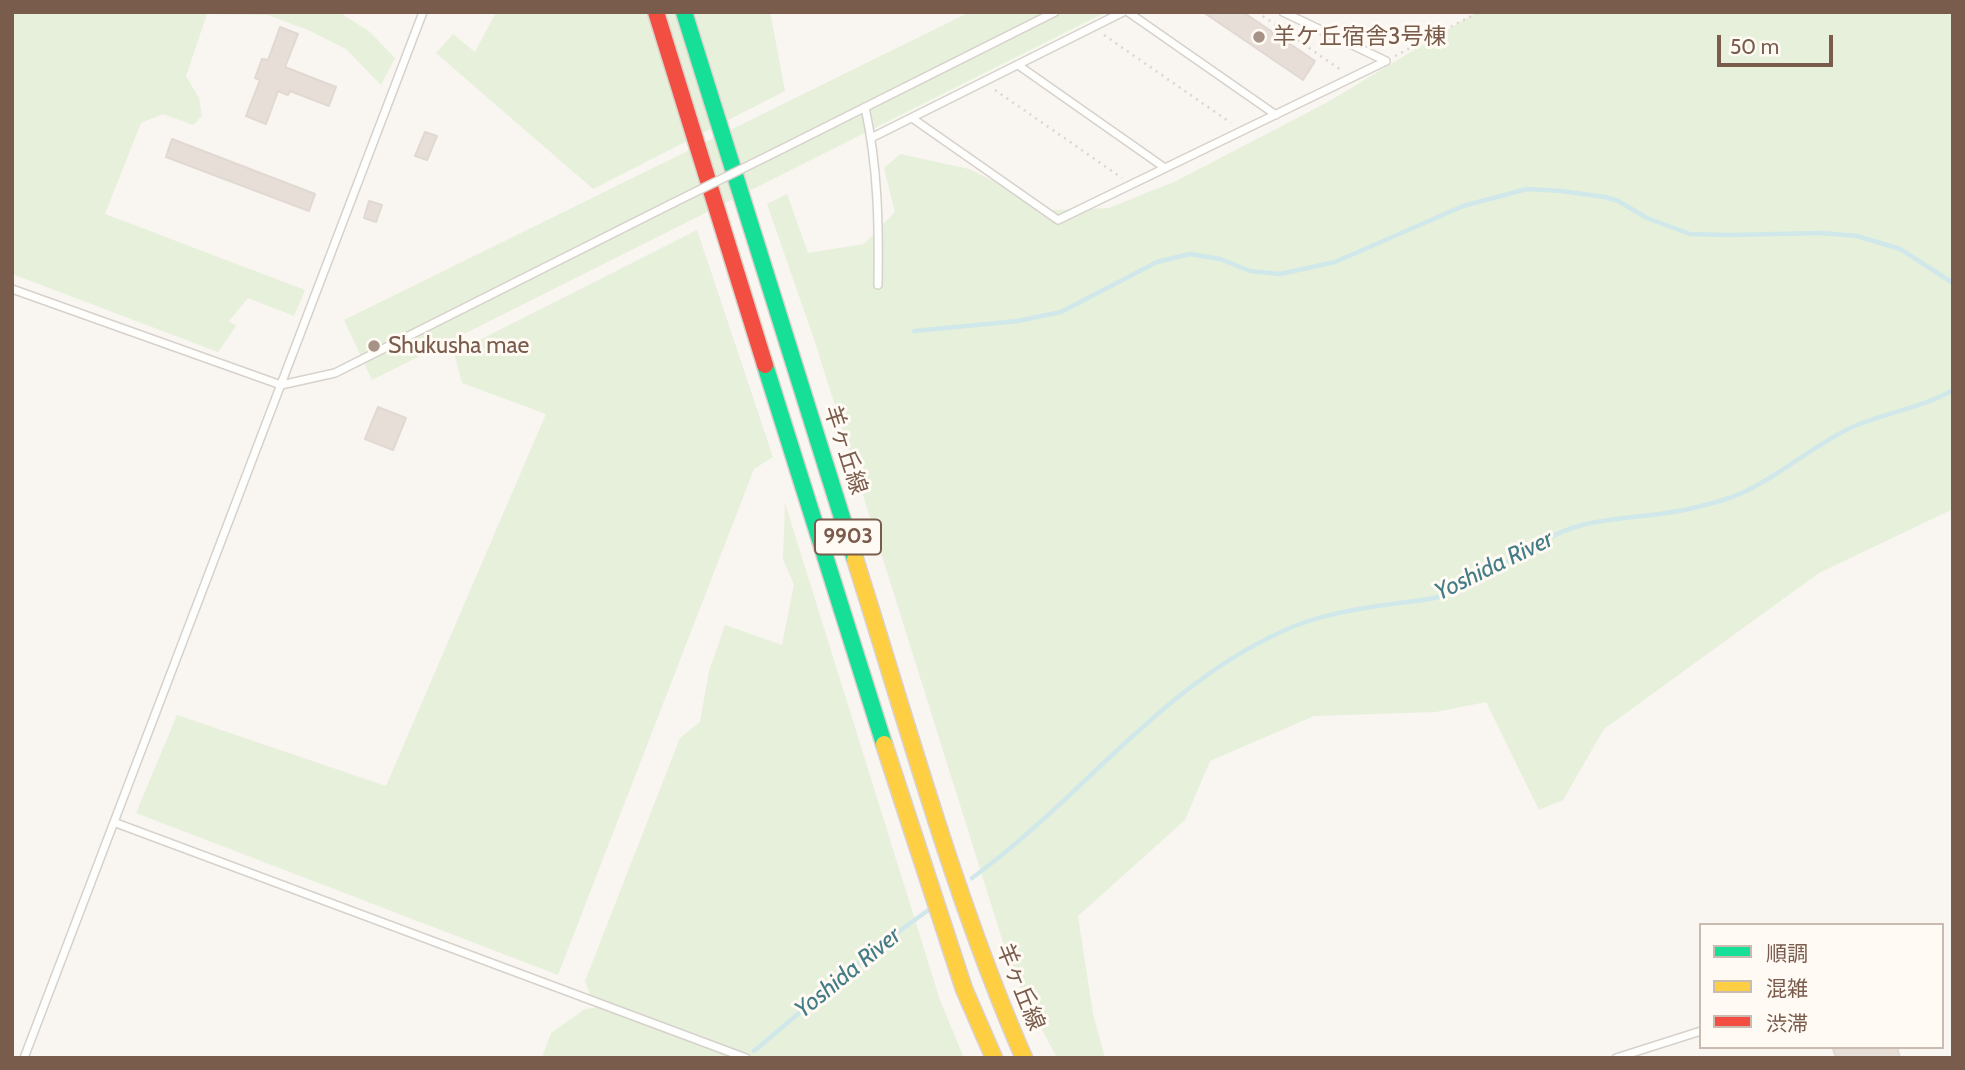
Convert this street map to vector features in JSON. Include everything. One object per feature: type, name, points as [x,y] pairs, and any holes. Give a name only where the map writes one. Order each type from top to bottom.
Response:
[{"type":"main road","name":"9903","points":[[656,12],[930,889],[964,989],[994,1058]]},
{"type":"main road","name":"羊ヶ丘線","points":[[684,12],[964,906],[991,982],[1024,1058]]},
{"type":"lane","points":[[24,1058],[116,823],[423,12]]},
{"type":"lane","points":[[12,289],[281,385],[335,373],[1055,12]]},
{"type":"lane","points":[[871,138],[1126,12],[1276,115]]},
{"type":"lane","points":[[1283,12],[1386,61]]},
{"type":"lane","points":[[912,118],[1058,220],[1386,61]]},
{"type":"lane","points":[[1018,65],[1166,168]]},
{"type":"lane","points":[[865,107],[879,213],[878,285]]},
{"type":"lane","points":[[116,823],[746,1058]]},
{"type":"lane","points":[[1616,1058],[1699,1032]]},
{"type":"path","points":[[1257,12],[1352,77]]},
{"type":"path","points":[[1386,61],[1479,12]]},
{"type":"path","points":[[1093,27],[1242,131]]},
{"type":"path","points":[[984,82],[1132,184]]},
{"type":"green space","points":[[12,12],[339,12],[370,32],[395,58],[381,85],[346,49],[308,30],[268,15],[207,14],[186,76],[199,98],[202,116],[193,125],[163,114],[141,123],[105,214],[305,290],[294,316],[248,298],[229,321],[236,326],[218,352],[12,274]]},
{"type":"green space","points":[[496,12],[770,12],[785,91],[593,189],[436,53],[453,34],[475,52]]},
{"type":"green space","points":[[970,12],[1106,12],[372,380],[344,320]]},
{"type":"green space","points":[[1477,12],[1953,12],[1953,509],[1819,573],[1604,729],[1563,800],[1539,810],[1486,702],[1436,712],[1314,716],[1210,761],[1185,820],[1078,916],[1093,1014],[1105,1058],[1057,1058],[1013,974],[815,342],[767,204],[787,194],[808,253],[864,244],[895,212],[884,168],[900,154],[969,169],[1052,210],[1109,208],[1176,181],[1328,102]]},
{"type":"green space","points":[[697,230],[773,457],[754,469],[558,975],[136,813],[177,715],[386,786],[546,414],[462,383],[454,353]]},
{"type":"green space","points":[[785,503],[940,1000],[964,1058],[542,1058],[551,1033],[585,1009],[595,1008],[585,981],[680,738],[700,722],[709,671],[725,625],[782,645],[794,585],[783,559]]},
{"type":"building","name":"羊ケ丘宿舎3号棟","points":[[1203,12],[1243,12],[1315,61],[1303,80]]},
{"type":"building","points":[[280,27],[298,34],[285,67],[336,87],[329,106],[290,91],[288,95],[278,91],[266,124],[246,116],[260,80],[255,78],[262,59],[268,60]]},
{"type":"building","points":[[425,132],[437,136],[427,160],[415,156]]},
{"type":"building","points":[[172,139],[315,194],[309,211],[166,157]]},
{"type":"building","points":[[369,201],[382,205],[376,222],[364,218]]},
{"type":"building","points":[[378,407],[406,418],[393,450],[365,439]]},
{"type":"building","points":[[1833,1049],[1898,1049],[1900,1058],[1836,1058]]},
{"type":"waterway","points":[[914,331],[1018,321],[1061,312],[1157,262],[1190,254],[1220,259],[1250,271],[1280,274],[1335,262],[1463,206],[1527,189],[1605,197],[1618,201],[1647,218],[1690,234],[1821,233],[1857,236],[1900,249],[1953,283]]},
{"type":"waterway","name":"Yoshida River","points":[[972,878],[1011,848],[1159,713],[1198,682],[1239,654],[1283,631],[1337,613],[1442,596],[1477,580],[1545,540],[1582,525],[1679,511],[1745,492],[1848,429],[1927,402],[1953,390]]},
{"type":"waterway","name":"Yoshida River","points":[[754,1051],[880,945],[930,909]]},
{"type":"traffic: fast","points":[[684,12],[855,559]]},
{"type":"traffic: fast","points":[[765,365],[884,744]]},
{"type":"traffic: slow","points":[[855,559],[954,873],[1024,1058]]},
{"type":"traffic: slow","points":[[884,744],[964,989],[994,1058]]},
{"type":"traffic: jam","points":[[656,12],[765,365]]},
{"type":"place","name":"羊ケ丘宿舎3号棟","points":[[1259,37]]},
{"type":"place","name":"Shukusha mae","points":[[374,346]]}]
